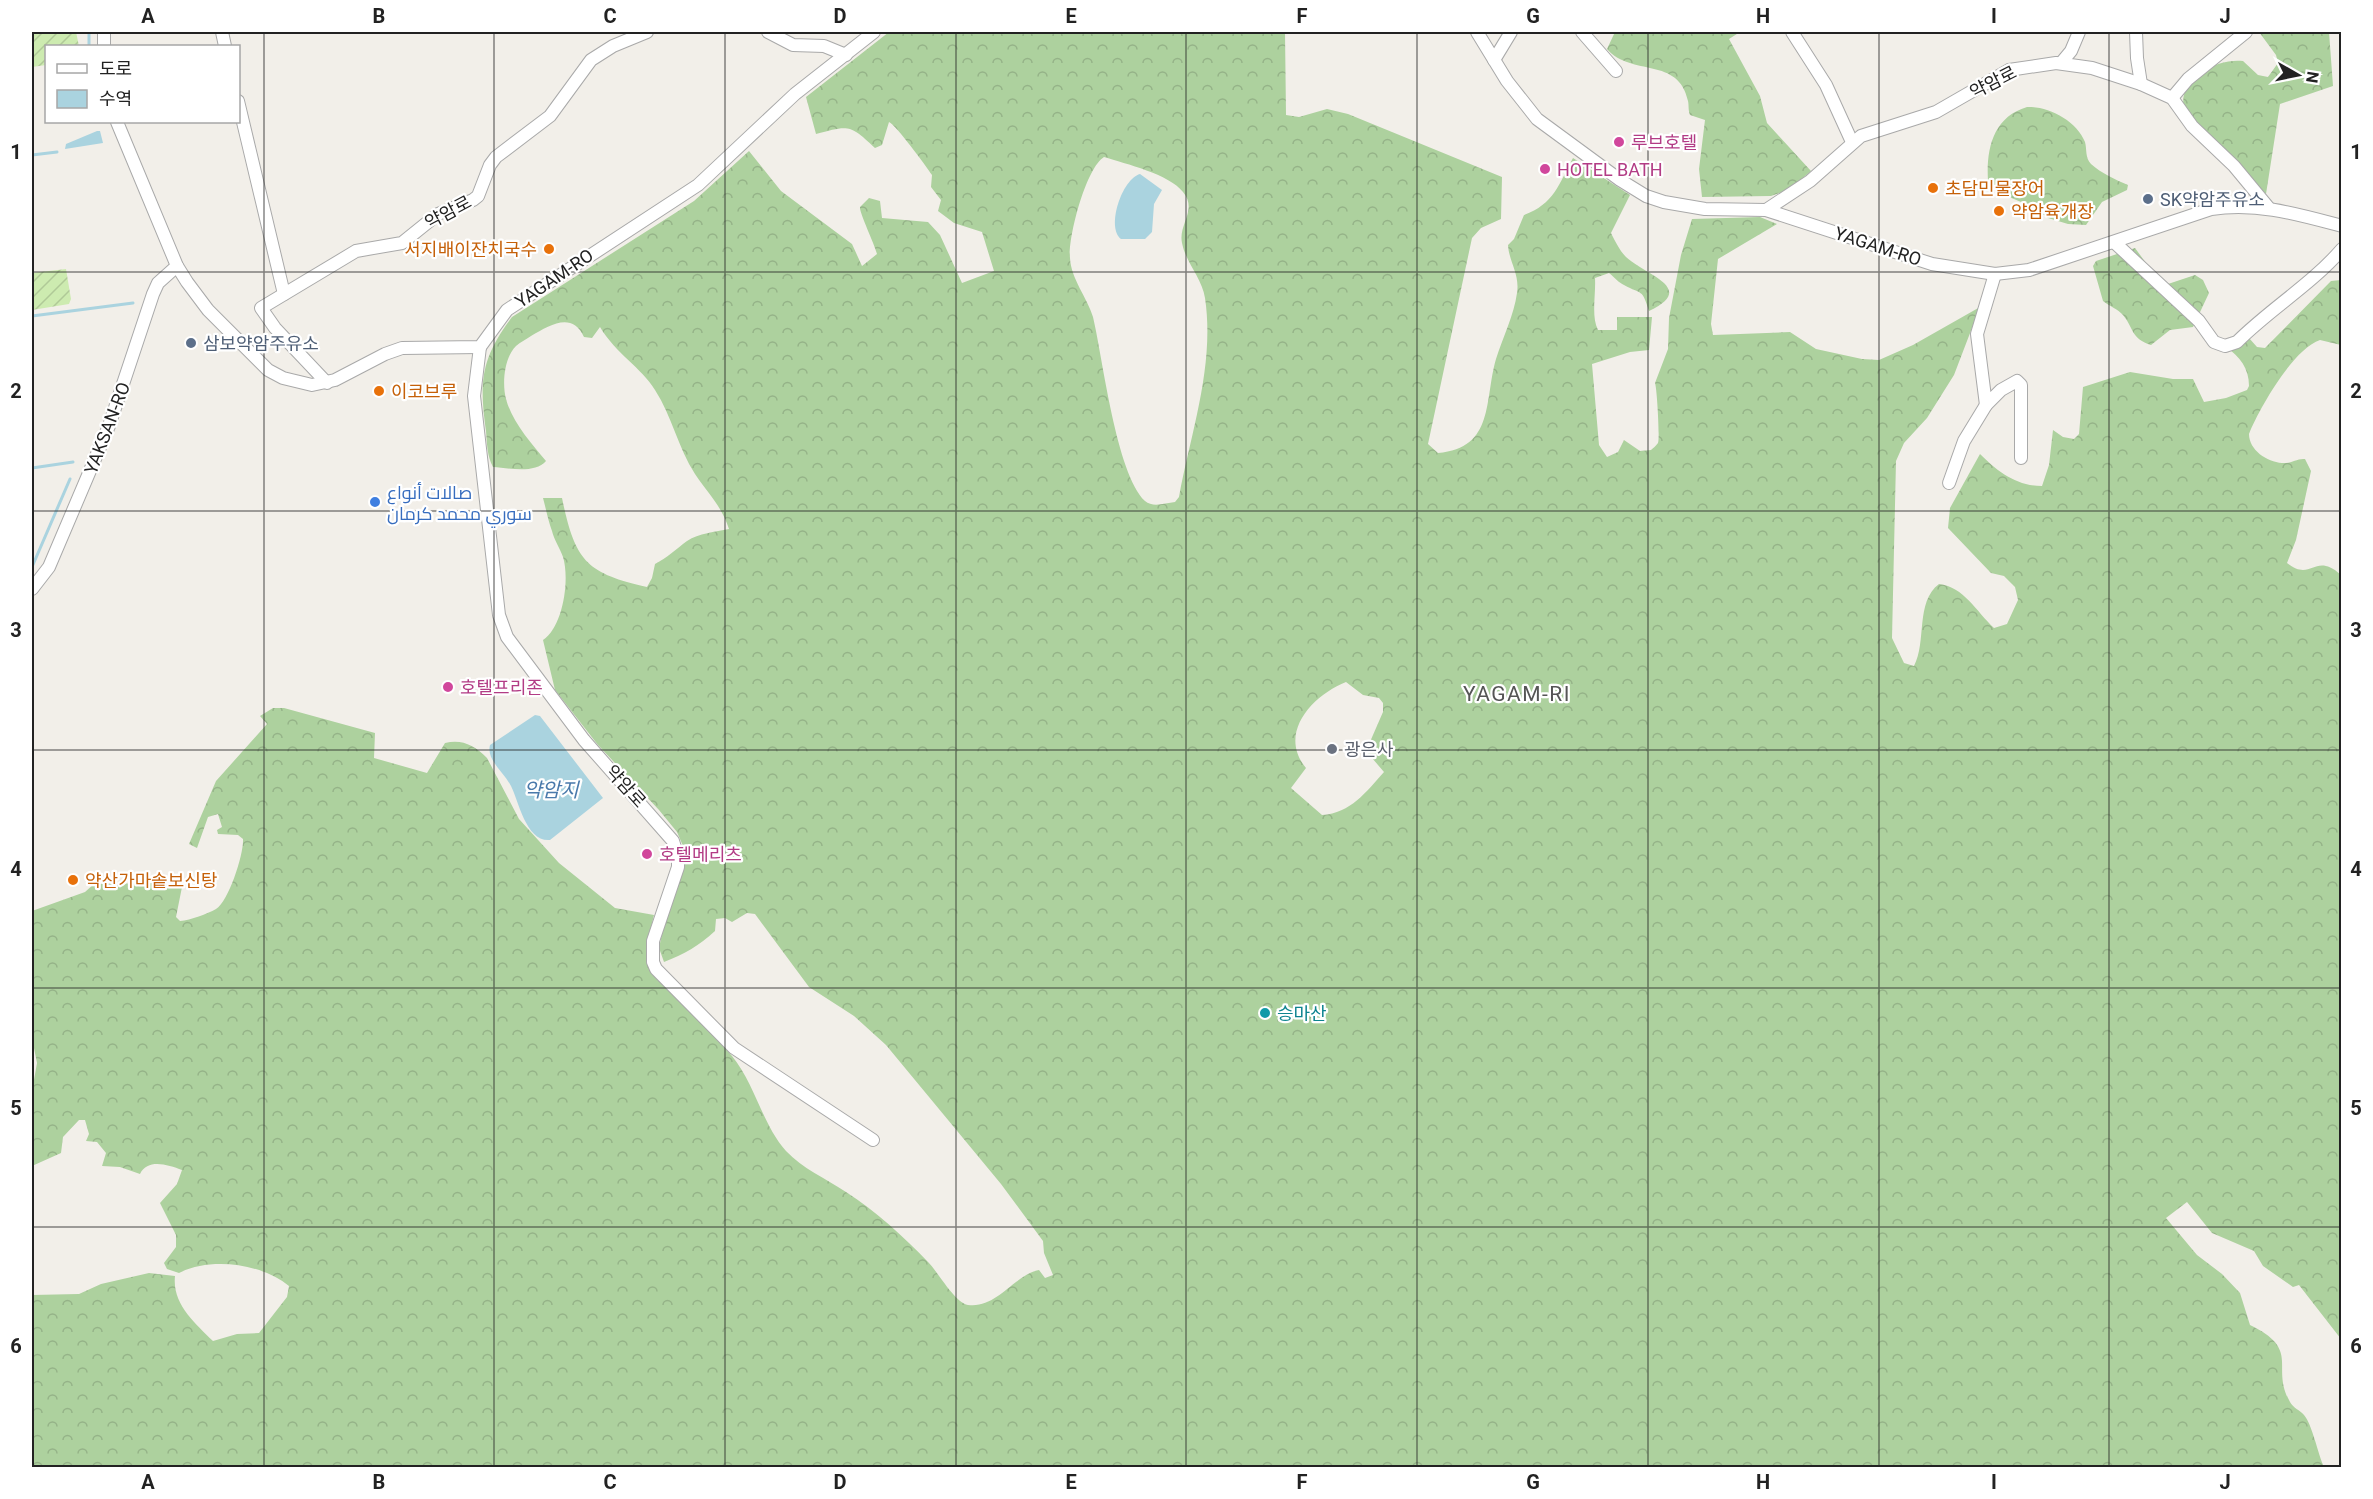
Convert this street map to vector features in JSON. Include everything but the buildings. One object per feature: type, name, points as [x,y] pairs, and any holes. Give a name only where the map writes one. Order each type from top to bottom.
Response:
[{"type":"street","name":"약암로","points":[[327,383],[275,328],[261,308],[356,251],[402,243],[438,214],[473,200],[478,196],[496,156],[549,116],[591,60],[620,37],[647,32]]},
{"type":"street","points":[[768,32],[793,45],[824,46],[846,55]]},
{"type":"street","name":"YAGAM-RO","points":[[480,347],[507,310],[698,185],[795,94],[874,32]]},
{"type":"street","name":"YAGAM-RO","points":[[1477,32],[1517,96],[1537,119],[1635,189],[1664,202],[1684,207],[1766,210],[1932,264],[1995,274],[2029,270],[2211,209],[2246,205],[2268,207],[2342,226]]},
{"type":"street","points":[[1494,60],[1511,32]]},
{"type":"street","points":[[1582,32],[1616,71]]},
{"type":"street","points":[[1792,32],[1826,85],[1852,142]]},
{"type":"street","points":[[2061,63],[2071,51],[2079,32]]},
{"type":"street","points":[[2136,32],[2141,84]]},
{"type":"street","points":[[2246,32],[2188,79],[2172,98],[2192,126],[2234,166],[2268,207]]},
{"type":"street","name":"약암로","points":[[1766,210],[1810,181],[1852,142],[1867,134],[1936,112],[2008,70],[2061,63],[2092,69],[2141,84],[2172,98]]},
{"type":"street","points":[[240,109],[284,294]]},
{"type":"street","points":[[117,123],[177,266],[208,310],[268,370],[298,383],[327,383],[402,348],[480,347]]},
{"type":"street","points":[[2114,242],[2199,321],[2214,342],[2225,346],[2237,342],[2300,286],[2322,271],[2342,249]]},
{"type":"street","name":"YAKSAN-RO","points":[[32,589],[49,567],[109,426],[158,283],[177,266]]},
{"type":"street","points":[[1986,405],[1977,334],[1995,274]]},
{"type":"street","name":"약암로","points":[[480,347],[474,396],[499,615],[507,637],[584,740],[673,841],[678,867],[655,933],[653,962],[663,977],[734,1048],[873,1140]]},
{"type":"street","points":[[1949,483],[1964,441],[1986,405],[2011,382],[2017,381],[2021,385],[2021,458]]},
{"type":"green space","points":[[32,32],[76,32],[79,45],[45,45],[45,65],[32,67]]},
{"type":"green space","points":[[889,32],[1285,32],[1286,115],[1299,117],[1327,109],[1348,114],[1502,177],[1501,219],[1481,228],[1472,238],[1428,444],[1438,453],[1456,449],[1469,442],[1478,432],[1484,420],[1496,359],[1516,301],[1518,286],[1508,245],[1514,239],[1524,215],[1549,199],[1573,158],[1630,195],[1611,233],[1626,257],[1663,282],[1669,295],[1663,303],[1649,311],[1641,293],[1622,284],[1609,273],[1595,278],[1594,312],[1598,330],[1617,330],[1617,317],[1652,317],[1649,350],[1630,352],[1592,364],[1599,445],[1607,457],[1618,452],[1624,440],[1640,451],[1651,450],[1658,443],[1655,383],[1668,349],[1669,318],[1681,255],[1692,219],[1760,217],[1777,224],[1718,259],[1711,324],[1713,335],[1790,332],[1816,349],[1862,359],[1879,360],[1913,345],[1980,307],[1954,375],[1927,418],[1904,443],[1896,461],[1892,638],[1904,663],[1914,666],[1920,646],[1927,601],[1939,584],[1948,586],[1963,595],[1994,628],[2007,624],[2018,600],[2015,587],[2004,576],[1991,573],[1948,528],[1950,508],[1980,454],[1993,466],[2015,480],[2042,486],[2049,465],[2053,430],[2063,437],[2074,439],[2079,434],[2083,387],[2130,372],[2173,379],[2193,379],[2204,402],[2226,398],[2247,390],[2249,380],[2245,368],[2236,355],[2226,347],[2249,338],[2257,347],[2265,348],[2331,281],[2341,280],[2341,345],[2320,340],[2299,355],[2278,381],[2249,434],[2255,450],[2265,458],[2282,463],[2305,459],[2311,471],[2296,540],[2287,563],[2302,570],[2325,566],[2341,575],[2341,1339],[2299,1285],[2293,1287],[2263,1266],[2254,1251],[2212,1233],[2187,1202],[2166,1218],[2197,1255],[2222,1274],[2240,1293],[2250,1325],[2266,1334],[2275,1343],[2282,1360],[2285,1390],[2291,1404],[2307,1419],[2324,1467],[32,1467],[32,1295],[79,1294],[101,1284],[149,1273],[175,1276],[175,1286],[181,1304],[192,1320],[213,1341],[237,1334],[259,1333],[287,1297],[289,1286],[278,1278],[250,1268],[220,1264],[191,1268],[179,1273],[167,1269],[164,1263],[176,1247],[176,1235],[160,1203],[177,1184],[182,1170],[153,1164],[140,1174],[120,1167],[102,1166],[106,1153],[97,1142],[86,1141],[89,1134],[85,1120],[79,1120],[63,1137],[61,1153],[32,1166],[32,1091],[37,1063],[32,1038],[32,911],[85,892],[94,884],[156,883],[182,887],[176,917],[180,921],[216,909],[226,897],[235,876],[243,839],[238,835],[218,834],[217,830],[222,827],[218,814],[208,817],[197,848],[189,844],[216,781],[267,724],[260,716],[273,708],[284,708],[375,733],[374,758],[427,773],[445,743],[468,744],[477,750],[487,758],[519,819],[559,863],[615,908],[654,915],[647,944],[646,962],[655,975],[732,1056],[747,1079],[771,1129],[786,1151],[807,1168],[857,1199],[889,1225],[928,1262],[952,1293],[963,1303],[978,1305],[988,1302],[1021,1278],[1039,1270],[1045,1278],[1053,1275],[1044,1253],[1043,1241],[1001,1184],[886,1045],[854,1016],[809,987],[755,914],[747,913],[732,922],[725,918],[716,919],[715,931],[709,936],[691,949],[664,962],[659,948],[664,924],[684,865],[683,846],[677,832],[659,810],[598,745],[555,690],[543,640],[556,625],[563,602],[566,578],[563,557],[553,534],[543,498],[562,498],[578,550],[596,569],[626,582],[647,587],[655,564],[687,541],[702,534],[729,529],[718,507],[689,464],[655,390],[643,374],[606,337],[600,327],[592,338],[584,337],[579,329],[567,322],[553,325],[516,346],[509,357],[504,379],[506,399],[513,416],[546,461],[529,469],[493,467],[488,454],[483,398],[485,371],[494,345],[512,317],[694,201],[749,151],[781,191],[852,244],[862,266],[877,254],[860,210],[869,198],[880,201],[882,218],[928,222],[940,235],[962,283],[994,271],[982,232],[954,223],[938,211],[941,200],[931,187],[932,175],[893,125],[889,122],[882,145],[875,148],[860,134],[849,129],[836,129],[816,134],[806,97]],"holes":[[[1104,157],[1158,175],[1183,192],[1189,205],[1182,243],[1205,298],[1207,348],[1204,373],[1179,497],[1175,502],[1159,505],[1145,501],[1135,487],[1126,466],[1118,442],[1093,317],[1071,266],[1070,248],[1075,220],[1091,174]],[[1346,682],[1363,695],[1379,698],[1383,703],[1383,712],[1366,751],[1384,772],[1350,806],[1322,815],[1291,788],[1306,768],[1298,755],[1295,742],[1297,729],[1311,706],[1322,696]]]},
{"type":"green space","points":[[1615,32],[1740,32],[1729,39],[1760,96],[1767,123],[1811,171],[1790,189],[1771,196],[1702,197],[1699,169],[1705,120],[1690,115],[1683,87],[1675,78],[1665,72],[1629,63],[1607,49]]},
{"type":"green space","points":[[2259,32],[2329,32],[2333,86],[2280,104],[2266,194],[2184,109],[2183,98],[2192,80],[2221,63],[2243,61],[2258,75],[2268,77],[2278,63],[2276,55]]},
{"type":"green space","points":[[2027,107],[2044,109],[2069,121],[2081,134],[2091,164],[2128,185],[2127,190],[2102,202],[2086,225],[2068,224],[2048,218],[2033,207],[2002,194],[1988,181],[1990,146],[1999,126],[2006,118]]},
{"type":"green space","points":[[2135,248],[2154,274],[2168,284],[2195,275],[2203,280],[2209,293],[2193,327],[2170,330],[2151,345],[2139,339],[2123,315],[2103,301],[2093,266],[2096,261]]},
{"type":"green space","points":[[66,269],[71,299],[69,304],[32,310],[32,273]]},
{"type":"water","points":[[100,131],[103,143],[65,149],[66,144]]},
{"type":"water","points":[[1140,174],[1162,190],[1154,204],[1152,232],[1145,239],[1121,239],[1115,224],[1118,204],[1127,185]]},
{"type":"water","name":"약암지","points":[[535,715],[540,716],[603,798],[550,840],[535,835],[529,828],[511,786],[493,761],[489,750],[490,745]]},
{"type":"waterway","points":[[89,32],[89,45]]},
{"type":"waterway","points":[[32,155],[57,152]]},
{"type":"waterway","points":[[32,316],[133,303]]},
{"type":"waterway","points":[[32,468],[73,462]]},
{"type":"waterway","points":[[32,567],[70,479]]},
{"type":"place","name":"루브호텔","points":[[1619,142]]},
{"type":"place","name":"HOTEL BATH","points":[[1545,169]]},
{"type":"place","name":"초담민물장어","points":[[1933,188]]},
{"type":"place","name":"SK약암주유소","points":[[2148,199]]},
{"type":"place","name":"약암육개장","points":[[1999,211]]},
{"type":"place","name":"서지배이잔치국수","points":[[549,249]]},
{"type":"place","name":"삼보약암주유소","points":[[191,343]]},
{"type":"place","name":"이코브루","points":[[379,391]]},
{"type":"place","name":"صالات أنواع سوري محمد كرمان","points":[[375,502]]},
{"type":"place","name":"호텔프리존","points":[[448,687]]},
{"type":"place","name":"광은사","points":[[1332,749]]},
{"type":"place","name":"호텔메리츠","points":[[647,854]]},
{"type":"place","name":"약산가마솥보신탕","points":[[73,880]]},
{"type":"place","name":"승마산","points":[[1265,1013]]},
{"type":"district","name":"YAGAM-RI","points":[[1517,694]]}]
